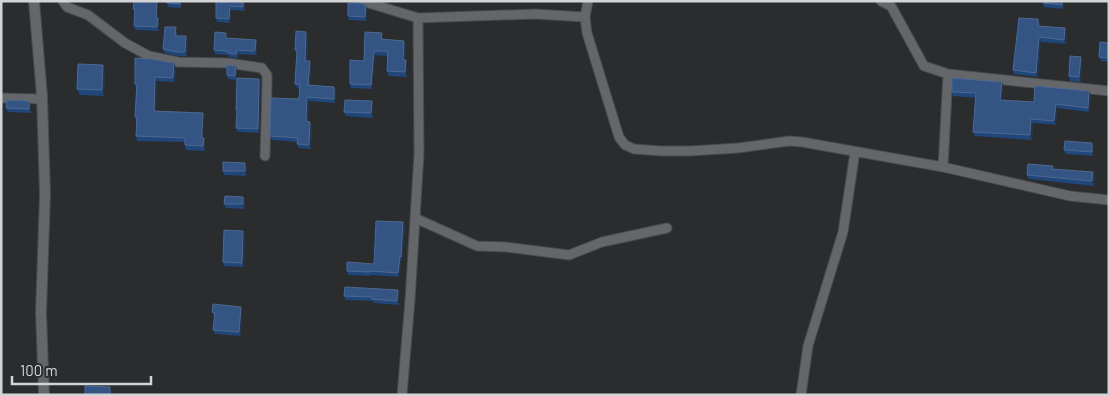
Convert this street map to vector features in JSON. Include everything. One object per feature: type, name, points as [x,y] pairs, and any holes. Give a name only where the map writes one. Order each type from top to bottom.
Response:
[{"type":"street","points":[[34,1],[42,99],[45,194],[41,313],[44,395]]},
{"type":"street","points":[[63,1],[67,7],[88,15],[125,43],[149,56],[178,62],[228,63],[262,68],[267,74],[264,156]]},
{"type":"street","points":[[362,1],[418,18],[534,14],[585,17]]},
{"type":"street","points":[[588,1],[585,17],[587,33],[619,137],[625,145],[634,149],[690,151],[738,148],[789,141],[802,142],[943,167],[1070,196],[1109,200]]},
{"type":"street","points":[[881,1],[891,6],[924,66],[948,74],[1109,91]]},
{"type":"street","points":[[402,395],[419,154],[418,18]]},
{"type":"street","points":[[943,167],[948,74]]},
{"type":"street","points":[[1,98],[42,99]]},
{"type":"street","points":[[800,395],[808,346],[843,232],[855,152]]},
{"type":"street","points":[[415,218],[477,246],[569,255],[602,242],[667,228]]},
{"type":"building","points":[[134,1],[157,1],[157,27],[134,26]]},
{"type":"building","points":[[167,1],[180,1],[180,4],[167,3]]},
{"type":"building","points":[[216,1],[243,1],[243,7],[230,6],[229,19],[216,18]]},
{"type":"building","points":[[1043,1],[1062,1],[1062,5],[1043,3]]},
{"type":"building","points":[[348,3],[366,5],[365,17],[348,16]]},
{"type":"building","points":[[1019,18],[1038,19],[1038,26],[1065,28],[1064,40],[1039,37],[1036,73],[1013,70]]},
{"type":"building","points":[[165,27],[176,27],[175,36],[186,36],[185,52],[163,49]]},
{"type":"building","points":[[296,31],[306,32],[305,61],[310,61],[308,85],[334,87],[334,99],[307,97],[306,121],[310,122],[309,145],[297,144],[298,138],[270,136],[271,98],[299,99],[300,84],[295,84]]},
{"type":"building","points":[[215,32],[226,33],[226,38],[256,40],[255,51],[237,50],[236,54],[228,53],[228,51],[214,50]]},
{"type":"building","points":[[365,32],[382,33],[381,39],[404,41],[403,60],[406,60],[405,72],[387,71],[388,51],[374,51],[371,85],[350,84],[350,60],[364,61]]},
{"type":"building","points":[[1100,42],[1109,43],[1109,58],[1099,57]]},
{"type":"building","points":[[1070,56],[1081,57],[1079,77],[1069,76]]},
{"type":"building","points":[[135,58],[174,63],[173,78],[155,77],[154,111],[203,113],[203,146],[185,145],[185,138],[136,136],[137,84],[135,84]]},
{"type":"building","points":[[78,64],[103,65],[102,90],[77,89]]},
{"type":"building","points":[[227,65],[236,66],[235,76],[227,75]]},
{"type":"building","points":[[237,78],[259,79],[258,129],[236,128]]},
{"type":"building","points":[[952,78],[1002,82],[1000,100],[1034,102],[1035,86],[1089,91],[1088,108],[1056,104],[1054,121],[1031,119],[1030,135],[973,132],[976,93],[952,92]]},
{"type":"building","points":[[7,100],[29,101],[29,109],[6,108]]},
{"type":"building","points":[[345,100],[372,101],[371,113],[344,112]]},
{"type":"building","points":[[1065,141],[1092,143],[1092,152],[1064,150]]},
{"type":"building","points":[[223,162],[245,163],[245,171],[223,171]]},
{"type":"building","points":[[1028,164],[1053,166],[1052,169],[1093,172],[1092,181],[1027,175]]},
{"type":"building","points":[[225,196],[243,197],[243,204],[224,204]]},
{"type":"building","points":[[376,221],[403,222],[398,273],[347,271],[347,262],[374,264]]},
{"type":"building","points":[[224,230],[243,231],[242,263],[223,262]]},
{"type":"building","points":[[345,287],[398,290],[397,301],[372,299],[372,297],[344,296]]},
{"type":"building","points":[[213,304],[241,307],[239,332],[213,330],[215,313],[212,312]]},
{"type":"building","points":[[85,386],[110,387],[110,395],[85,395]]}]
